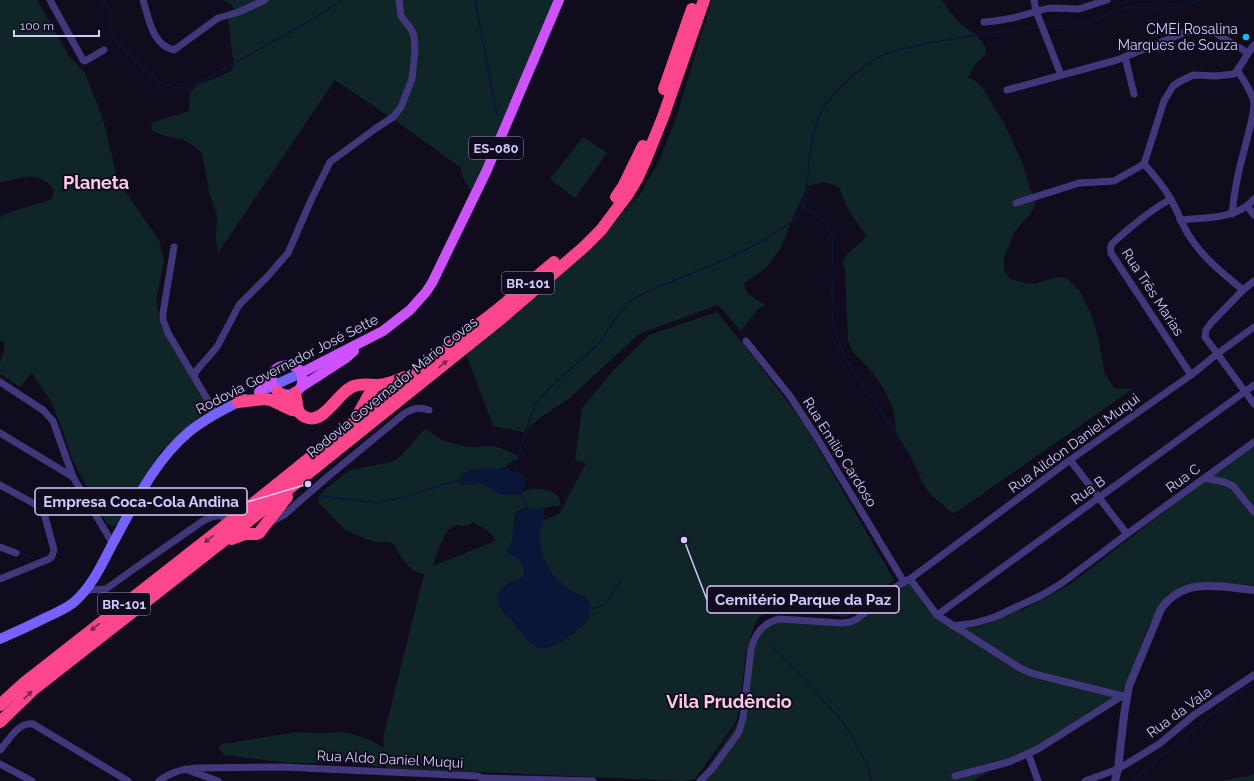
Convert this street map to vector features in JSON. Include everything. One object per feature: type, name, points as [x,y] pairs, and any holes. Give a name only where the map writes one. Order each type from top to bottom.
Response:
[{"type":"highway","name":"Rodovia Governador Mário Covas","points":[[0,705],[30,679],[497,310],[592,229],[610,208],[624,185],[639,155],[649,132],[695,0]]},
{"type":"highway","name":"Rodovia Governador Mário Covas","points":[[0,722],[34,689],[92,642],[209,553],[248,529],[304,477],[503,317],[584,247],[601,230],[628,194],[646,159],[663,117],[704,0]]},
{"type":"highway","points":[[352,424],[363,405],[379,385],[395,381],[421,370]]},
{"type":"highway","points":[[274,385],[299,412],[306,417],[312,418],[318,417],[326,411],[346,390],[354,386],[366,383],[379,385],[393,391],[393,400],[344,440],[340,448]]},
{"type":"highway","points":[[298,390],[299,412]]},
{"type":"highway","points":[[340,396],[349,393],[354,394],[360,397],[363,405]]},
{"type":"highway","points":[[238,402],[264,399],[271,400],[299,412]]},
{"type":"highway","points":[[250,506],[245,518],[248,529],[256,534],[281,512],[304,477]]},
{"type":"main road","name":"Rodovia Governador José Sette","points":[[0,639],[63,609],[73,603],[85,590],[99,571],[159,463],[190,431],[214,415],[274,385],[298,369],[328,360],[383,331],[410,310],[426,292],[438,274],[486,172],[559,0]]},
{"type":"main road","points":[[274,385],[283,394],[289,395],[346,358],[363,342]]},
{"type":"main road","name":"Rodovia Governador José Sette","points":[[274,385],[273,372],[277,367],[289,364],[298,369]]},
{"type":"main road","points":[[298,369],[302,382],[298,390]]},
{"type":"street","points":[[50,0],[81,58],[85,61],[104,50]]},
{"type":"street","points":[[144,0],[152,28],[157,39],[162,44],[174,50],[218,18],[239,12],[265,0]]},
{"type":"street","points":[[194,376],[197,370],[217,347],[240,305],[288,253],[312,198],[330,162],[375,128],[393,118],[401,107],[412,79],[415,50],[414,36],[411,29],[401,16],[399,0]]},
{"type":"street","points":[[1034,0],[1036,11],[1060,75]]},
{"type":"street","points":[[984,22],[1013,18],[1036,11],[1053,8],[1087,7],[1107,0]]},
{"type":"street","points":[[1007,90],[1113,62],[1189,31],[1195,30],[1212,31],[1248,53]]},
{"type":"street","points":[[1016,203],[1079,183],[1114,181],[1144,164],[1164,101],[1173,86],[1193,75],[1216,76],[1234,74],[1254,46]]},
{"type":"street","points":[[1125,57],[1134,94]]},
{"type":"street","points":[[1232,214],[1238,173],[1254,107],[1254,102],[1250,92],[1237,70]]},
{"type":"street","points":[[1144,164],[1160,182],[1171,198],[1180,220],[1203,255],[1243,290]]},
{"type":"street","name":"Rua Três Marias","points":[[1171,198],[1152,209],[1115,241],[1110,249],[1111,253],[1191,375]]},
{"type":"street","points":[[1180,220],[1232,214],[1247,206],[1254,199]]},
{"type":"street","points":[[1247,206],[1254,215]]},
{"type":"street","points":[[174,247],[162,313],[163,320],[168,333],[212,407],[214,415]]},
{"type":"street","points":[[1254,281],[1243,290],[1211,323],[1206,330],[1205,337],[1254,404]]},
{"type":"street","name":"Rua Aildon Daniel Muqui","points":[[907,581],[1070,460],[1191,375],[1254,327]]},
{"type":"street","name":"Rua Emílio Cardoso","points":[[746,341],[790,396],[907,581],[937,615],[1009,662],[1031,673],[1124,696]]},
{"type":"street","points":[[0,382],[43,410],[49,416],[56,428],[73,477],[113,544]]},
{"type":"street","name":"Rua B","points":[[937,615],[1254,385]]},
{"type":"street","points":[[281,512],[405,413],[413,408],[429,410]]},
{"type":"street","points":[[0,433],[73,477]]},
{"type":"street","name":"Rua C","points":[[953,626],[986,620],[1042,595],[1062,583],[1126,534],[1254,442]]},
{"type":"street","points":[[1070,460],[1126,534]]},
{"type":"street","points":[[1205,478],[1224,482],[1233,486],[1254,512]]},
{"type":"street","points":[[0,485],[40,508],[44,513],[54,550],[49,559],[0,579]]},
{"type":"street","points":[[85,590],[106,589],[207,518],[217,515],[225,517],[230,522]]},
{"type":"street","points":[[0,547],[16,553]]},
{"type":"street","points":[[700,781],[712,769],[739,732],[751,649],[753,641],[763,626],[771,621],[779,619],[842,623],[850,622],[860,616],[892,590],[907,581]]},
{"type":"street","points":[[1115,781],[1118,769],[1124,696],[1161,609],[1171,597],[1178,592],[1198,586],[1254,590]]},
{"type":"street","name":"Rua da Vala","points":[[1085,781],[1118,769],[1159,744],[1194,715],[1254,675]]},
{"type":"street","points":[[955,776],[1009,762],[1038,749],[1124,696]]},
{"type":"street","points":[[0,750],[19,727],[28,723],[33,724],[128,781]]},
{"type":"street","points":[[1028,753],[1038,781]]},
{"type":"street","points":[[0,764],[32,781]]},
{"type":"street","name":"Rua Aldo Daniel Muqui","points":[[159,781],[167,774],[185,769],[282,766],[477,779],[593,781]]},
{"type":"street","points":[[185,769],[218,781]]},
{"type":"green space","points":[[0,0],[37,0],[69,56],[85,73],[105,127],[117,177],[159,240],[164,260],[156,300],[160,325],[211,405],[211,408],[194,421],[160,452],[122,518],[113,526],[107,524],[72,459],[63,431],[50,400],[32,373],[20,387],[0,374],[0,363],[4,353],[4,348],[3,341],[0,340],[0,217],[12,211],[52,199],[54,189],[47,183],[34,177],[0,182]]},
{"type":"green space","points":[[221,0],[556,0],[473,195],[463,177],[460,167],[335,80],[218,253],[216,240],[217,216],[209,192],[201,152],[184,140],[165,136],[153,131],[151,123],[189,111],[190,96],[195,87],[230,72],[234,65],[228,18],[234,9],[230,3]]},
{"type":"green space","points":[[712,0],[942,0],[957,20],[977,36],[984,44],[986,54],[976,63],[968,78],[973,79],[982,87],[1005,125],[1022,162],[1030,188],[1035,197],[1036,203],[1031,213],[1015,231],[1004,258],[1004,269],[1010,279],[1035,284],[1053,278],[1065,277],[1080,291],[1092,316],[1099,341],[1105,374],[1115,389],[1134,388],[955,513],[951,512],[929,493],[922,482],[918,471],[896,432],[894,411],[885,391],[873,373],[853,352],[848,341],[845,269],[843,263],[850,251],[862,241],[866,234],[850,212],[839,187],[824,182],[808,186],[795,212],[781,248],[765,269],[744,283],[746,292],[765,305],[758,309],[741,331],[718,305],[639,334],[571,397],[540,418],[523,432],[493,426],[466,354],[603,235],[640,194],[660,159],[676,118]]},
{"type":"green space","points":[[583,137],[607,153],[575,198],[550,179]]},
{"type":"green space","points":[[717,312],[753,356],[805,425],[894,580],[847,617],[819,614],[769,612],[760,616],[754,626],[746,651],[740,705],[736,722],[695,779],[683,781],[386,768],[385,764],[381,767],[345,760],[316,763],[288,763],[224,755],[219,749],[222,744],[297,732],[346,732],[372,741],[384,748],[383,738],[424,574],[412,569],[406,563],[395,545],[388,542],[377,542],[366,539],[345,530],[319,503],[318,499],[328,487],[350,470],[391,462],[401,456],[425,429],[441,439],[452,443],[473,447],[494,446],[507,450],[518,456],[517,459],[506,467],[499,469],[475,469],[471,485],[481,483],[497,492],[509,495],[519,494],[530,489],[540,489],[551,492],[559,497],[559,506],[521,509],[515,514],[513,533],[559,514],[586,463],[575,460],[582,408],[612,372],[649,335]],"holes":[[[473,522],[489,532],[495,541],[433,566],[440,545],[449,529],[457,525],[464,526]]]},
{"type":"green space","points":[[1253,444],[1254,585],[1203,582],[1182,591],[1168,593],[1148,627],[1126,688],[1116,697],[1048,740],[972,781],[698,781],[738,723],[745,699],[755,646],[760,632],[770,622],[822,624],[865,617],[905,585],[911,582],[933,608],[956,624],[969,628],[977,628],[1009,612],[1022,610],[1069,585]]},
{"type":"green space","points":[[1254,773],[1254,781],[1222,781],[1238,777],[1248,777]]},
{"type":"water","points":[[475,469],[499,469],[517,472],[523,476],[526,482],[523,492],[506,495],[495,492],[486,485],[466,485],[460,483],[463,473]]},
{"type":"water","points":[[543,507],[544,514],[540,534],[540,543],[547,565],[558,581],[573,592],[582,595],[587,599],[590,606],[590,612],[585,623],[566,639],[550,647],[537,648],[504,613],[498,603],[497,596],[501,589],[506,585],[520,580],[524,572],[519,560],[506,550],[509,549],[511,545],[516,514],[524,508],[531,509]]},
{"type":"waterway","points":[[102,0],[109,9],[110,27],[114,39],[148,73],[155,78],[170,85],[190,88],[315,18],[342,0]]},
{"type":"waterway","points":[[475,0],[497,115]]},
{"type":"waterway","points":[[1045,26],[1086,22],[1127,7],[1178,7],[1199,0]]},
{"type":"waterway","points":[[513,472],[535,404],[600,342],[614,320],[630,301],[644,293],[756,245],[796,218],[803,207],[806,197],[811,146],[819,117],[823,108],[830,99],[849,79],[870,63],[895,51],[961,37],[1038,27]]},
{"type":"waterway","points":[[803,207],[826,222],[832,233],[832,316],[841,348],[855,373],[914,463]]},
{"type":"waterway","points":[[322,496],[376,503],[405,497],[461,479]]},
{"type":"waterway","points":[[520,492],[527,506],[527,510]]},
{"type":"waterway","points":[[19,552],[28,556]]},
{"type":"waterway","points":[[589,609],[603,605],[607,602],[620,582]]},
{"type":"waterway","points":[[771,646],[802,677],[844,724],[867,763],[871,781]]},
{"type":"waterway","points":[[1133,780],[1217,710],[1254,683]]},
{"type":"place","name":"CMEI Rosalina Marques de Souza","points":[[1246,37]]},
{"type":"place","name":"Empresa Coca-Cola Andina","points":[[308,484]]},
{"type":"place","name":"Cemitério Parque da Paz","points":[[684,540]]},
{"type":"district","name":"Planeta","points":[[96,183]]},
{"type":"district","name":"Vila Prudêncio","points":[[729,702]]}]
